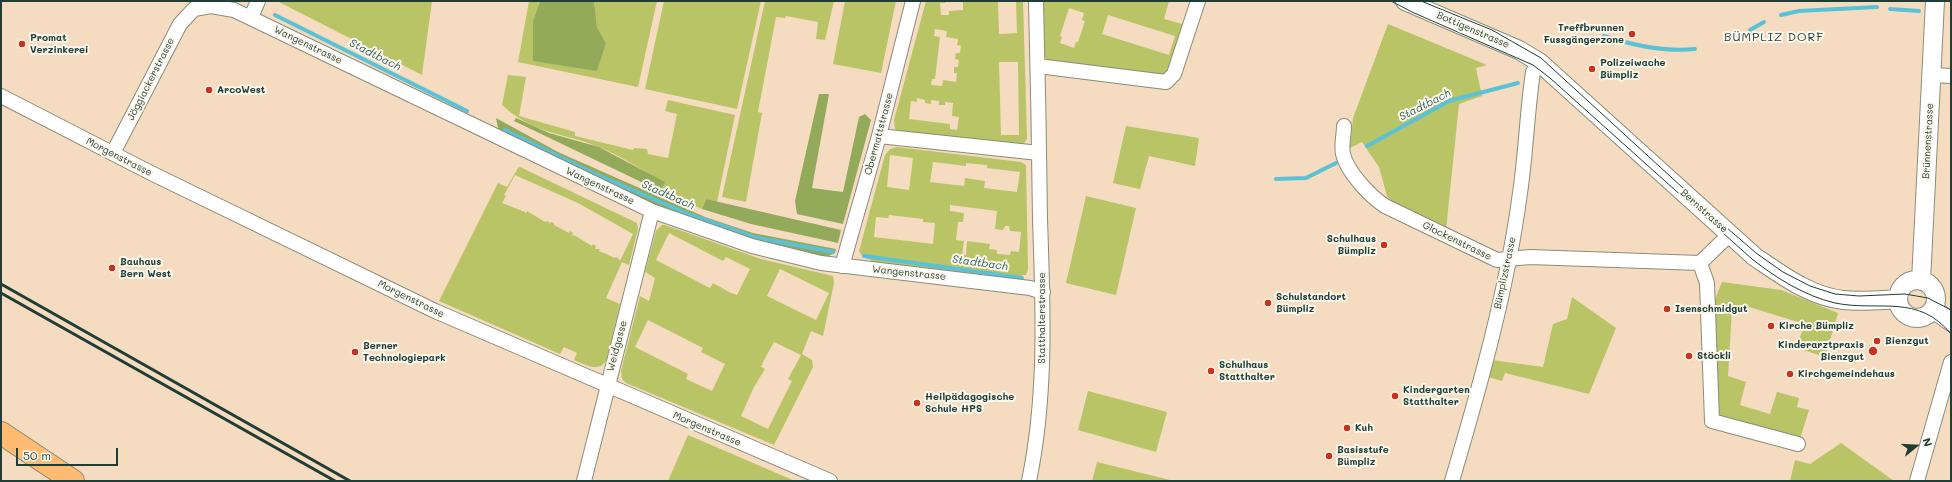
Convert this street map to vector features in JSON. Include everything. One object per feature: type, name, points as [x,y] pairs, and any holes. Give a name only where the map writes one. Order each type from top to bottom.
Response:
[{"type":"main road","points":[[1,433],[73,481]]},
{"type":"street","points":[[251,18],[258,1]]},
{"type":"street","name":"Obermattstrasse","points":[[842,266],[879,136],[913,1]]},
{"type":"street","name":"Statthalterstrasse","points":[[1029,481],[1039,428],[1043,292],[1036,1]]},
{"type":"street","points":[[1038,66],[1166,82],[1174,74],[1198,1]]},
{"type":"street","name":"Bottigenstrasse","points":[[1405,1],[1519,50],[1539,62]]},
{"type":"street","name":"Brünnenstrasse","points":[[1921,280],[1935,1]]},
{"type":"street","name":"Wangenstrasse","points":[[189,5],[229,8],[652,211],[752,246],[821,263],[923,274],[1030,288],[1043,292]]},
{"type":"street","name":"Jöggiackerstrasse","points":[[113,153],[189,5]]},
{"type":"street","name":"Bernstrasse","points":[[1539,62],[1754,257],[1790,281],[1808,290],[1844,300],[1898,299]]},
{"type":"street","name":"Bümplizstrasse","points":[[1452,481],[1482,380],[1508,259],[1521,192],[1533,72],[1539,62]]},
{"type":"street","points":[[1932,75],[1951,76]]},
{"type":"street","name":"Morgenstrasse","points":[[1,96],[113,153],[434,311],[830,481]]},
{"type":"street","name":"Glockenstrasse","points":[[1344,126],[1342,148],[1345,160],[1361,184],[1374,198],[1385,206],[1497,260],[1538,257],[1700,263]]},
{"type":"street","points":[[879,136],[1039,153]]},
{"type":"street","name":"Weidgasse","points":[[584,481],[652,211]]},
{"type":"street","points":[[1730,234],[1700,263],[1707,283],[1712,421],[1798,444]]},
{"type":"street","points":[[1914,280],[1921,280],[1930,285],[1935,292],[1936,302],[1933,309],[1922,317],[1912,317],[1903,311],[1898,299],[1900,290],[1906,284],[1914,280]]},
{"type":"street","points":[[1933,309],[1951,322]]},
{"type":"street","points":[[1917,481],[1951,362]]},
{"type":"green space","points":[[277,1],[432,1],[422,75]]},
{"type":"green space","points":[[529,1],[540,1],[533,21],[596,71],[606,43],[597,27],[594,1],[657,1],[638,87],[518,62]]},
{"type":"green space","points":[[540,1],[594,1],[597,27],[606,43],[597,71],[533,61],[533,21]]},
{"type":"green space","points":[[664,1],[761,1],[737,109],[645,89]]},
{"type":"green space","points":[[765,1],[834,1],[825,40],[816,39],[818,22],[786,16],[785,18],[776,17],[758,112],[762,113],[746,202],[722,197]]},
{"type":"green space","points":[[845,1],[896,1],[881,73],[833,64]]},
{"type":"green space","points":[[926,1],[945,1],[945,3],[940,3],[941,15],[949,15],[949,11],[963,10],[963,1],[998,1],[999,34],[1017,33],[1016,1],[1023,1],[1027,139],[1022,146],[899,132],[895,129],[894,120]],"holes":[[[935,29],[947,31],[946,37],[958,39],[957,45],[961,46],[960,53],[956,53],[955,59],[959,60],[958,67],[954,67],[954,73],[957,73],[956,82],[943,80],[942,86],[931,85],[932,79],[935,79],[940,37],[934,36]],[[999,62],[1018,62],[1019,135],[1001,135]],[[917,98],[925,100],[925,103],[931,104],[931,100],[939,101],[939,105],[945,105],[945,102],[953,103],[952,116],[959,117],[957,130],[950,129],[950,124],[909,119],[911,101],[917,102]]]},
{"type":"green space","points":[[1043,1],[1169,1],[1164,19],[1186,25],[1173,68],[1164,77],[1047,61],[1044,54]],"holes":[[[1069,8],[1084,13],[1082,20],[1085,21],[1078,42],[1076,42],[1074,48],[1060,43],[1062,37],[1060,36]],[[1108,15],[1175,36],[1169,55],[1102,34]]]},
{"type":"green space","points":[[1388,24],[1487,65],[1476,68],[1482,96],[1459,104],[1446,230],[1393,203],[1387,196],[1379,167],[1362,142],[1350,148],[1353,118]]},
{"type":"green space","points":[[508,75],[526,77],[519,116],[575,132],[575,136],[633,150],[634,148],[647,149],[648,154],[668,158],[677,114],[665,111],[668,100],[735,115],[717,202],[706,199],[702,209],[660,191],[664,182],[616,155],[586,142],[537,128],[514,115],[502,105]]},
{"type":"green space","points":[[819,94],[829,94],[812,188],[843,192],[859,117],[865,114],[871,120],[843,224],[797,214],[795,201]]},
{"type":"green space","points":[[496,118],[558,152],[705,217],[753,233],[836,249],[835,253],[822,259],[665,216],[500,137]]},
{"type":"green space","points":[[516,118],[549,133],[599,147],[665,182],[660,191],[514,121]]},
{"type":"green space","points":[[1126,126],[1199,138],[1195,166],[1149,156],[1140,189],[1113,183]]},
{"type":"green space","points":[[897,147],[1021,162],[1026,165],[1028,269],[1026,275],[1022,275],[1021,282],[870,265],[871,260],[863,257],[859,251],[885,155],[890,149]],"holes":[[[890,155],[913,158],[909,190],[887,187]],[[933,162],[966,166],[966,163],[987,165],[987,168],[1020,172],[1017,192],[984,188],[985,181],[965,178],[964,186],[930,182]],[[950,205],[997,211],[995,229],[1003,230],[1005,226],[1009,226],[1010,231],[1021,232],[1019,252],[1011,251],[1010,255],[997,254],[997,250],[989,249],[990,244],[967,241],[966,255],[962,255],[964,241],[956,240],[958,222],[963,222],[964,213],[950,211]],[[889,215],[923,219],[923,222],[935,223],[933,244],[874,237],[876,217],[888,218]]]},
{"type":"green space","points":[[520,167],[637,223],[638,229],[629,265],[622,262],[606,298],[620,304],[607,358],[601,366],[593,367],[583,364],[574,360],[577,353],[564,347],[560,354],[439,301],[498,183],[507,187]],"holes":[[[515,175],[578,203],[633,234],[620,261],[616,257],[615,258],[599,251],[600,249],[595,249],[596,246],[593,244],[592,246],[574,235],[572,236],[573,233],[570,231],[569,233],[554,225],[554,223],[551,222],[549,224],[549,222],[545,222],[527,211],[525,214],[525,212],[502,203],[506,196],[504,195]]]},
{"type":"green space","points":[[1086,196],[1136,208],[1116,295],[1066,283]]},
{"type":"green space","points":[[706,199],[841,230],[838,243],[751,224],[702,209]]},
{"type":"green space","points":[[662,225],[665,225],[761,259],[833,276],[834,283],[823,336],[811,331],[802,354],[812,360],[813,367],[774,445],[626,383],[622,379],[621,371],[640,296],[649,301],[655,278],[645,272],[656,231]],"holes":[[[669,233],[723,261],[726,257],[750,269],[737,295],[713,283],[710,288],[656,260]],[[780,269],[829,293],[816,320],[767,296]],[[648,320],[703,348],[701,352],[725,364],[712,391],[686,379],[688,374],[635,347]],[[774,342],[801,355],[788,379],[792,381],[768,429],[741,416],[754,387],[765,369],[760,366],[762,366]]]},
{"type":"green space","points":[[1722,282],[1781,290],[1838,313],[1825,357],[1791,346],[1799,340],[1802,332],[1798,322],[1749,307],[1748,310],[1732,309],[1728,376],[1746,382],[1740,405],[1770,414],[1777,392],[1799,398],[1797,407],[1809,410],[1800,439],[1715,417],[1715,299]]},
{"type":"green space","points":[[1572,297],[1616,328],[1589,394],[1505,373],[1502,381],[1488,377],[1492,360],[1543,367],[1553,324],[1567,319]]},
{"type":"green space","points":[[1088,391],[1167,412],[1156,452],[1078,430]]},
{"type":"green space","points":[[688,435],[795,481],[668,481]]},
{"type":"green space","points":[[1841,443],[1894,481],[1790,481],[1795,460],[1810,464]]},
{"type":"green space","points":[[1097,462],[1174,481],[1092,481]]},
{"type":"waterway","name":"Stadtbach","points":[[1781,15],[1799,11],[1877,7]]},
{"type":"waterway","name":"Stadtbach","points":[[1890,9],[1919,11]]},
{"type":"waterway","name":"Stadtbach","points":[[275,15],[467,111]]},
{"type":"waterway","name":"Stadtbach","points":[[1750,30],[1764,22]]},
{"type":"waterway","name":"Stadtbach","points":[[1604,36],[1661,49],[1695,49]]},
{"type":"waterway","name":"Stadtbach","points":[[1367,146],[1449,101],[1518,83]]},
{"type":"waterway","name":"Stadtbach","points":[[505,130],[591,172],[688,214],[754,237],[833,252]]},
{"type":"waterway","name":"Stadtbach","points":[[1276,179],[1306,178],[1336,163]]},
{"type":"waterway","name":"Stadtbach","points":[[864,256],[1022,278]]},
{"type":"tram line","points":[[1391,1],[1412,12],[1533,65],[1550,78],[1752,259],[1791,286],[1813,296],[1835,303],[1851,305],[1897,306],[1925,313],[1938,321],[1951,334]]},
{"type":"tram line","points":[[1421,1],[1492,30],[1541,58],[1719,221],[1756,253],[1783,272],[1810,286],[1835,294],[1859,296],[1905,294],[1928,298],[1951,310]]},
{"type":"railway","points":[[1,284],[350,481]]},
{"type":"railway","points":[[1,293],[335,481]]},
{"type":"place","name":"Treffbrunnen Fussgängerzone","points":[[1632,34]]},
{"type":"place","name":"Promat Verzinkerei","points":[[22,44]]},
{"type":"place","name":"Polizeiwache Bümpliz","points":[[1592,69]]},
{"type":"place","name":"ArcoWest","points":[[209,90]]},
{"type":"place","name":"Schulhaus Bümpliz","points":[[1384,245]]},
{"type":"place","name":"Bauhaus Bern West","points":[[112,268]]},
{"type":"place","name":"Schulstandort Bümpliz","points":[[1268,303]]},
{"type":"place","name":"Isenschmidgut","points":[[1667,309]]},
{"type":"place","name":"Kirche Bümpliz","points":[[1771,326]]},
{"type":"place","name":"Bienzgut","points":[[1877,341]]},
{"type":"place","name":"Kinderarztpraxis Bienzgut","points":[[1873,351]]},
{"type":"place","name":"Berner Technologiepark","points":[[355,352]]},
{"type":"place","name":"Stöckli","points":[[1689,356]]},
{"type":"place","name":"Schulhaus Statthalter","points":[[1211,371]]},
{"type":"place","name":"Kirchgemeindehaus","points":[[1790,374]]},
{"type":"place","name":"Kindergarten Statthalter","points":[[1395,396]]},
{"type":"place","name":"Heilpädagogische Schule HPS","points":[[917,403]]},
{"type":"place","name":"Kuh","points":[[1347,428]]},
{"type":"place","name":"Basisstufe Bümpliz","points":[[1329,456]]},
{"type":"district","name":"BÜMPLIZ DORF","points":[[1774,37]]}]
